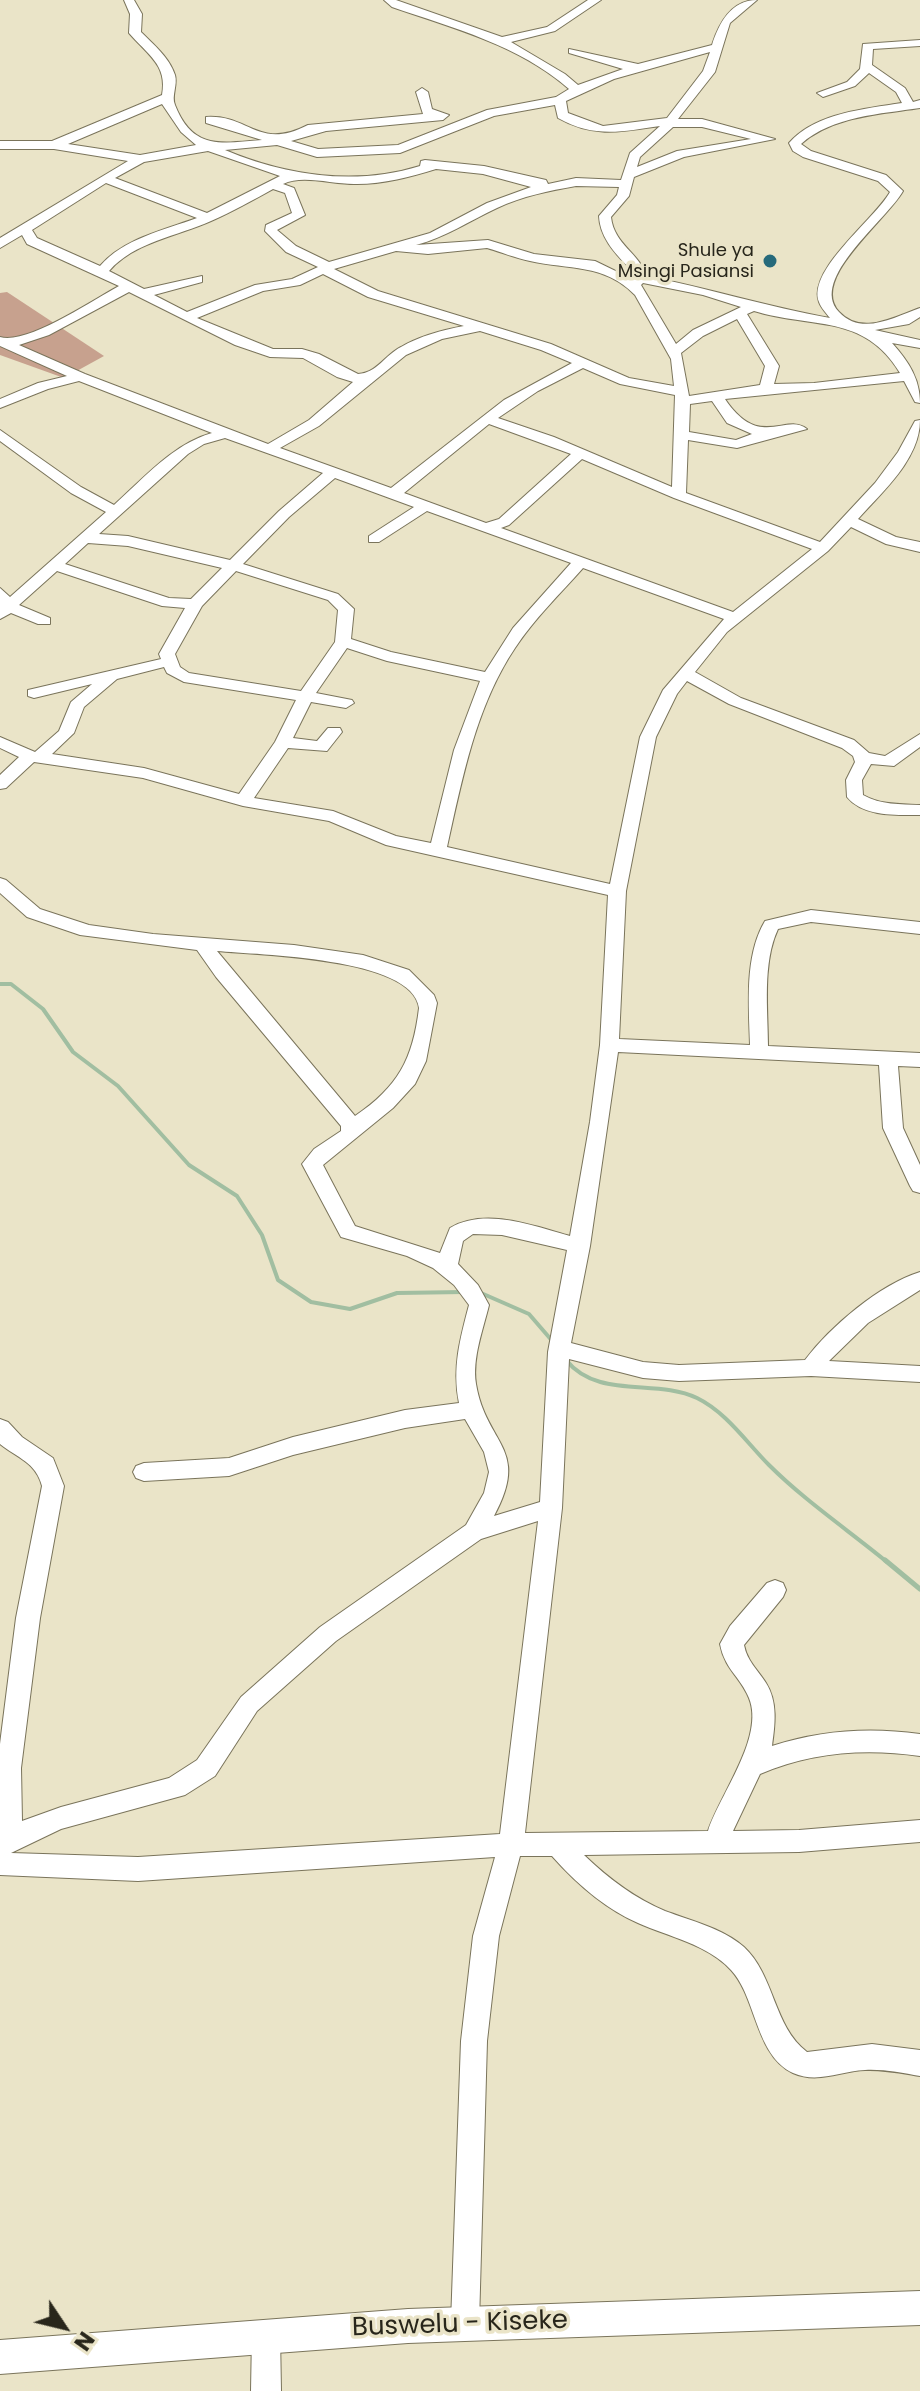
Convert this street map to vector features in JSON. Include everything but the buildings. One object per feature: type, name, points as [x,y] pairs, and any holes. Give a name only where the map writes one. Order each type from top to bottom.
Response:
[{"type":"main road","name":"Buswelu - Kiseke","points":[[0,2357],[266,2335],[465,2323],[777,2316],[920,2308]]},
{"type":"street","points":[[129,0],[136,14],[135,33],[162,60],[171,79],[168,97],[172,111],[187,133],[214,149],[290,176],[329,182],[410,174],[436,165]]},
{"type":"street","points":[[389,0],[501,41],[561,76],[577,90]]},
{"type":"street","points":[[679,495],[683,396],[675,351],[641,293],[636,282],[638,270],[614,244],[605,216],[620,201],[634,156],[670,122],[709,72],[725,22],[752,0]]},
{"type":"street","points":[[569,1],[592,3]]},
{"type":"street","points":[[501,41],[570,24],[592,3]]},
{"type":"street","points":[[823,93],[850,84],[868,67],[867,46],[920,43]]},
{"type":"street","points":[[214,149],[317,153],[386,151],[413,144],[467,121],[526,106],[560,105],[577,90],[717,47]]},
{"type":"street","points":[[573,51],[615,65],[644,68]]},
{"type":"street","points":[[868,67],[901,90],[915,105]]},
{"type":"street","points":[[422,92],[427,111],[467,121]]},
{"type":"street","points":[[54,145],[168,97]]},
{"type":"street","points":[[560,105],[569,120],[608,132],[670,122],[702,123],[795,143],[810,131],[849,117],[915,105]]},
{"type":"street","points":[[172,111],[317,153]]},
{"type":"street","points":[[0,145],[54,145],[140,159],[279,141],[321,129],[443,115]]},
{"type":"street","points":[[210,120],[321,129]]},
{"type":"street","points":[[386,151],[408,160],[484,170],[531,183],[562,183],[629,179],[681,154],[769,139]]},
{"type":"street","points":[[795,143],[807,154],[882,178],[897,191],[887,207],[836,264],[824,287],[827,307],[833,315],[878,337],[920,344]]},
{"type":"street","points":[[0,244],[140,159]]},
{"type":"street","points":[[101,272],[115,256],[208,218],[290,176]]},
{"type":"street","points":[[105,178],[208,218]]},
{"type":"street","points":[[187,317],[260,288],[295,282],[326,267],[435,236],[507,198],[562,183]]},
{"type":"street","points":[[273,185],[290,191],[299,215],[274,225],[271,231],[291,249],[326,267],[337,278],[373,294],[586,362],[625,381],[683,396],[716,396],[765,388],[814,387],[909,376]]},
{"type":"street","points":[[25,229],[32,241],[137,289],[187,317],[268,352],[309,355],[338,373],[365,379]]},
{"type":"street","points":[[399,248],[432,250],[488,244],[533,258],[590,264],[636,282],[706,292],[746,310],[854,327],[904,321],[920,312]]},
{"type":"street","points":[[4,342],[44,332],[137,289],[197,279]]},
{"type":"street","points":[[675,351],[698,333],[746,310]]},
{"type":"street","points":[[746,310],[772,366],[765,388]]},
{"type":"street","points":[[269,449],[314,423],[404,350],[452,332],[476,328]]},
{"type":"street","points":[[878,337],[909,376],[920,399]]},
{"type":"street","points":[[404,350],[469,340],[523,340]]},
{"type":"street","points":[[4,342],[80,377],[226,433],[733,617]]},
{"type":"street","points":[[393,494],[487,419],[558,373],[586,362]]},
{"type":"street","points":[[0,404],[43,386],[80,377]]},
{"type":"street","points":[[716,396],[732,420],[765,435]]},
{"type":"street","points":[[487,419],[823,548]]},
{"type":"street","points":[[465,2323],[474,2041],[486,1936],[511,1845],[551,1508],[561,1345],[580,1246],[609,1045],[617,891],[648,737],[669,693],[733,617],[792,575],[823,548],[880,486],[905,453],[920,424]]},
{"type":"street","points":[[681,435],[737,444],[800,429]]},
{"type":"street","points":[[2,601],[28,591],[183,451],[199,441],[226,433]]},
{"type":"street","points":[[0,434],[76,490],[117,512]]},
{"type":"street","points":[[484,528],[504,522],[580,454]]},
{"type":"street","points":[[333,472],[284,514],[195,604],[167,654],[167,662],[184,677],[346,703]]},
{"type":"street","points":[[374,539],[425,506]]},
{"type":"street","points":[[847,519],[891,541],[920,547]]},
{"type":"street","points":[[85,539],[116,538],[234,566],[337,600],[346,609],[343,642],[305,697],[283,742],[243,801]]},
{"type":"street","points":[[438,850],[458,761],[490,678],[503,654],[581,561]]},
{"type":"street","points":[[54,565],[138,595],[167,603],[195,604]]},
{"type":"street","points":[[2,601],[44,621]]},
{"type":"street","points":[[343,642],[387,656],[490,678]]},
{"type":"street","points":[[34,693],[167,662]]},
{"type":"street","points":[[0,784],[66,733],[77,705],[115,673]]},
{"type":"street","points":[[685,673],[735,701],[848,744],[862,757],[888,762],[920,739]]},
{"type":"street","points":[[283,742],[321,747],[334,732]]},
{"type":"street","points":[[0,742],[35,756],[144,773],[243,801],[333,816],[392,841],[617,891]]},
{"type":"street","points":[[862,757],[863,762],[854,780],[855,797],[872,806],[920,810]]},
{"type":"street","points":[[0,884],[21,907]]},
{"type":"street","points":[[0,905],[21,907],[83,929],[115,936],[260,947],[382,966],[401,972],[423,991],[428,1001],[428,1014],[412,1071],[377,1111],[352,1128],[350,1136],[325,1150],[312,1164],[335,1202],[344,1228],[359,1237],[384,1242],[448,1265],[474,1296],[465,1369],[471,1410],[495,1451],[500,1472],[495,1494],[474,1532]]},
{"type":"street","points":[[759,1051],[760,985],[765,935],[771,925],[811,916],[920,928]]},
{"type":"street","points":[[202,943],[222,973],[299,1061],[352,1128]]},
{"type":"street","points":[[609,1045],[920,1060]]},
{"type":"street","points":[[888,1057],[893,1128],[920,1186]]},
{"type":"street","points":[[448,1265],[451,1244],[458,1232],[471,1226],[507,1230],[580,1246]]},
{"type":"street","points":[[811,1368],[846,1327],[920,1280]]},
{"type":"street","points":[[561,1345],[643,1370],[679,1373],[811,1368],[920,1374]]},
{"type":"street","points":[[144,1472],[229,1467],[293,1446],[405,1419],[471,1410]]},
{"type":"street","points":[[0,1428],[14,1444],[44,1461],[51,1470],[53,1486],[28,1618],[9,1768],[6,1842],[94,1810],[176,1787],[197,1775],[212,1761],[249,1704],[328,1634],[474,1532],[551,1508]]},
{"type":"street","points":[[717,1842],[725,1817],[760,1749],[762,1701],[752,1680],[735,1660],[732,1644],[775,1590]]},
{"type":"street","points":[[754,1765],[808,1746],[879,1741],[920,1745]]},
{"type":"street","points":[[0,1864],[138,1869],[511,1845],[799,1841],[920,1831]]},
{"type":"street","points":[[557,1844],[576,1866],[638,1911],[714,1942],[742,1962],[754,1980],[781,2043],[797,2061],[817,2065],[862,2057],[920,2063]]},
{"type":"street","points":[[266,2335],[266,2391]]},
{"type":"shaded area","points":[[7,292],[104,356],[64,378],[0,355],[0,293]]},
{"type":"waterway","points":[[0,984],[11,984],[43,1009],[73,1052],[118,1086],[189,1165],[237,1196],[262,1235],[278,1280],[311,1302],[350,1309],[397,1293],[464,1292]]},
{"type":"waterway","points":[[481,1293],[529,1314],[554,1343]]},
{"type":"waterway","points":[[566,1360],[594,1380],[681,1392],[708,1404],[797,1490],[887,1562]]},
{"type":"waterway","points":[[885,1560],[920,1589]]},
{"type":"place","name":"Shule ya Msingi Pasiansi","points":[[770,261]]}]
